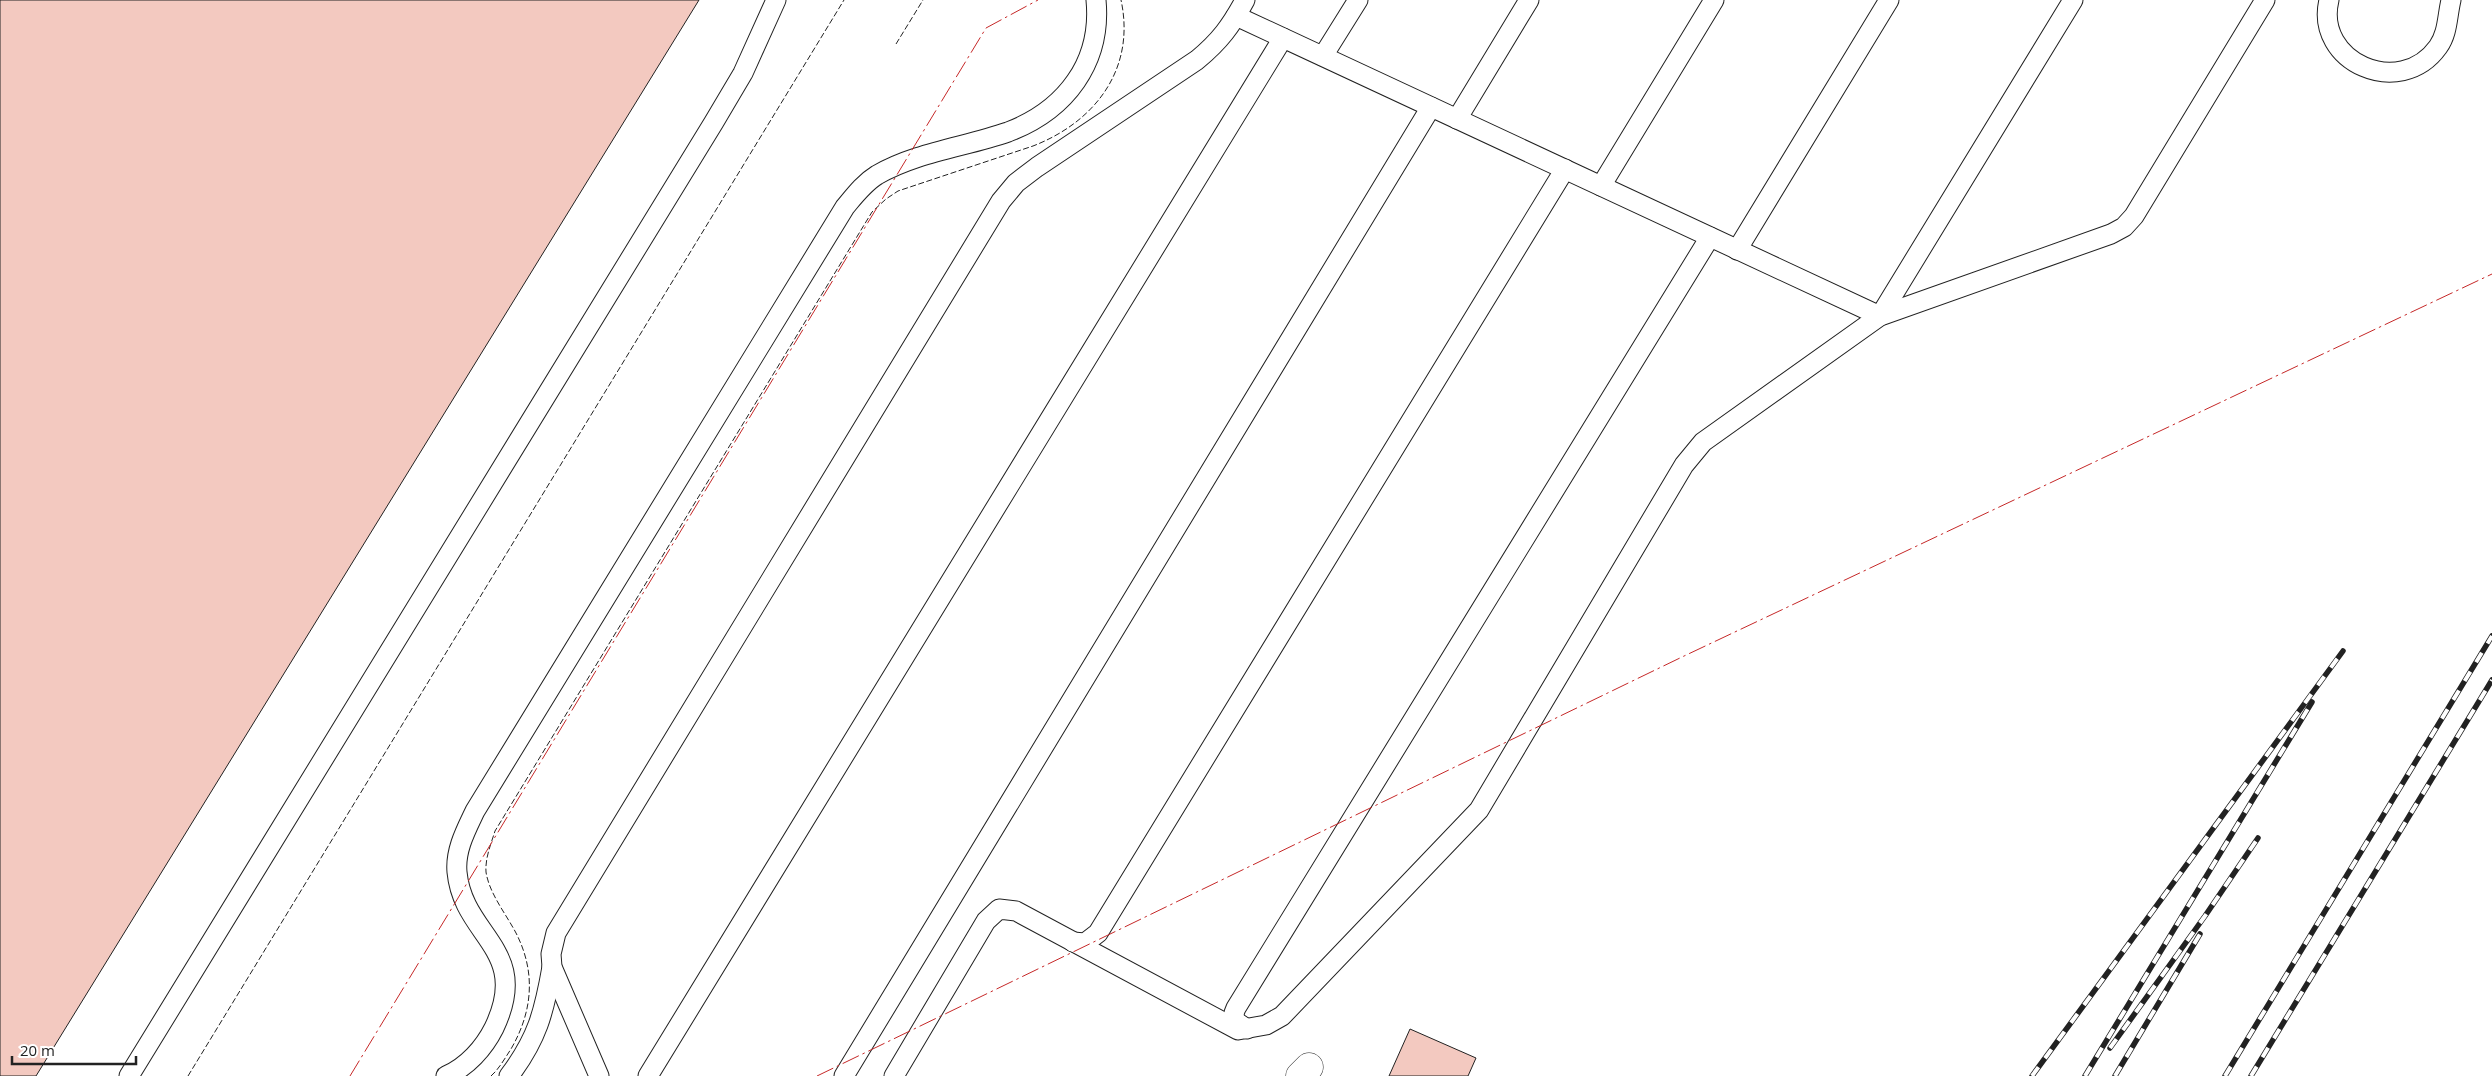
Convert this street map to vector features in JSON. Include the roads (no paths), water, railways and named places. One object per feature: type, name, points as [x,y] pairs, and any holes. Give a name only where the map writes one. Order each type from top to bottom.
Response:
[{"type":"lane","points":[[129,1076],[714,122],[743,73],[776,0]]},
{"type":"lane","points":[[446,1076],[464,1066],[478,1052],[490,1036],[505,998],[506,979],[504,965],[464,900],[456,870],[458,850],[475,811],[850,201],[875,176],[895,165],[1009,131],[1050,107],[1068,93],[1089,61],[1095,40],[1098,17],[1096,0]]},
{"type":"lane","points":[[1324,56],[1358,0]]},
{"type":"lane","points":[[1456,119],[1529,0]]},
{"type":"lane","points":[[1601,186],[1714,0]]},
{"type":"lane","points":[[1736,250],[1889,0]]},
{"type":"lane","points":[[1880,316],[2073,0]]},
{"type":"lane","points":[[894,1076],[992,913],[999,909],[1016,911],[1225,1025],[1238,1030],[1266,1025],[1282,1016],[1479,810],[1684,465],[1703,442],[1880,316],[2111,234],[2124,227],[2134,216],[2265,0]]},
{"type":"lane","points":[[2330,0],[2328,7],[2329,27],[2337,45],[2350,59],[2367,69],[2385,73],[2411,68],[2423,62],[2438,48],[2447,29],[2449,3]]},
{"type":"lane","points":[[509,1076],[532,1041],[541,1022],[552,968],[551,954],[556,933],[1002,202],[1016,183],[1037,167],[1217,44],[1240,8],[1283,38],[1880,316]]},
{"type":"lane","points":[[648,1076],[1283,38]]},
{"type":"lane","points":[[844,1076],[1431,107]]},
{"type":"lane","points":[[1073,942],[1085,944],[1098,933],[1565,169]]},
{"type":"lane","points":[[1247,1029],[1235,1021],[1234,1013],[1236,1008],[1710,237]]},
{"type":"lane","points":[[552,968],[599,1076]]},
{"type":"railway","points":[[2225,1076],[2492,636]]},
{"type":"railway","points":[[2032,1076],[2343,651]]},
{"type":"railway","points":[[2251,1076],[2492,680]]},
{"type":"railway","points":[[2085,1076],[2312,702]]},
{"type":"railway","points":[[2110,1048],[2205,916],[2258,838]]},
{"type":"railway","points":[[2115,1076],[2200,934]]}]
